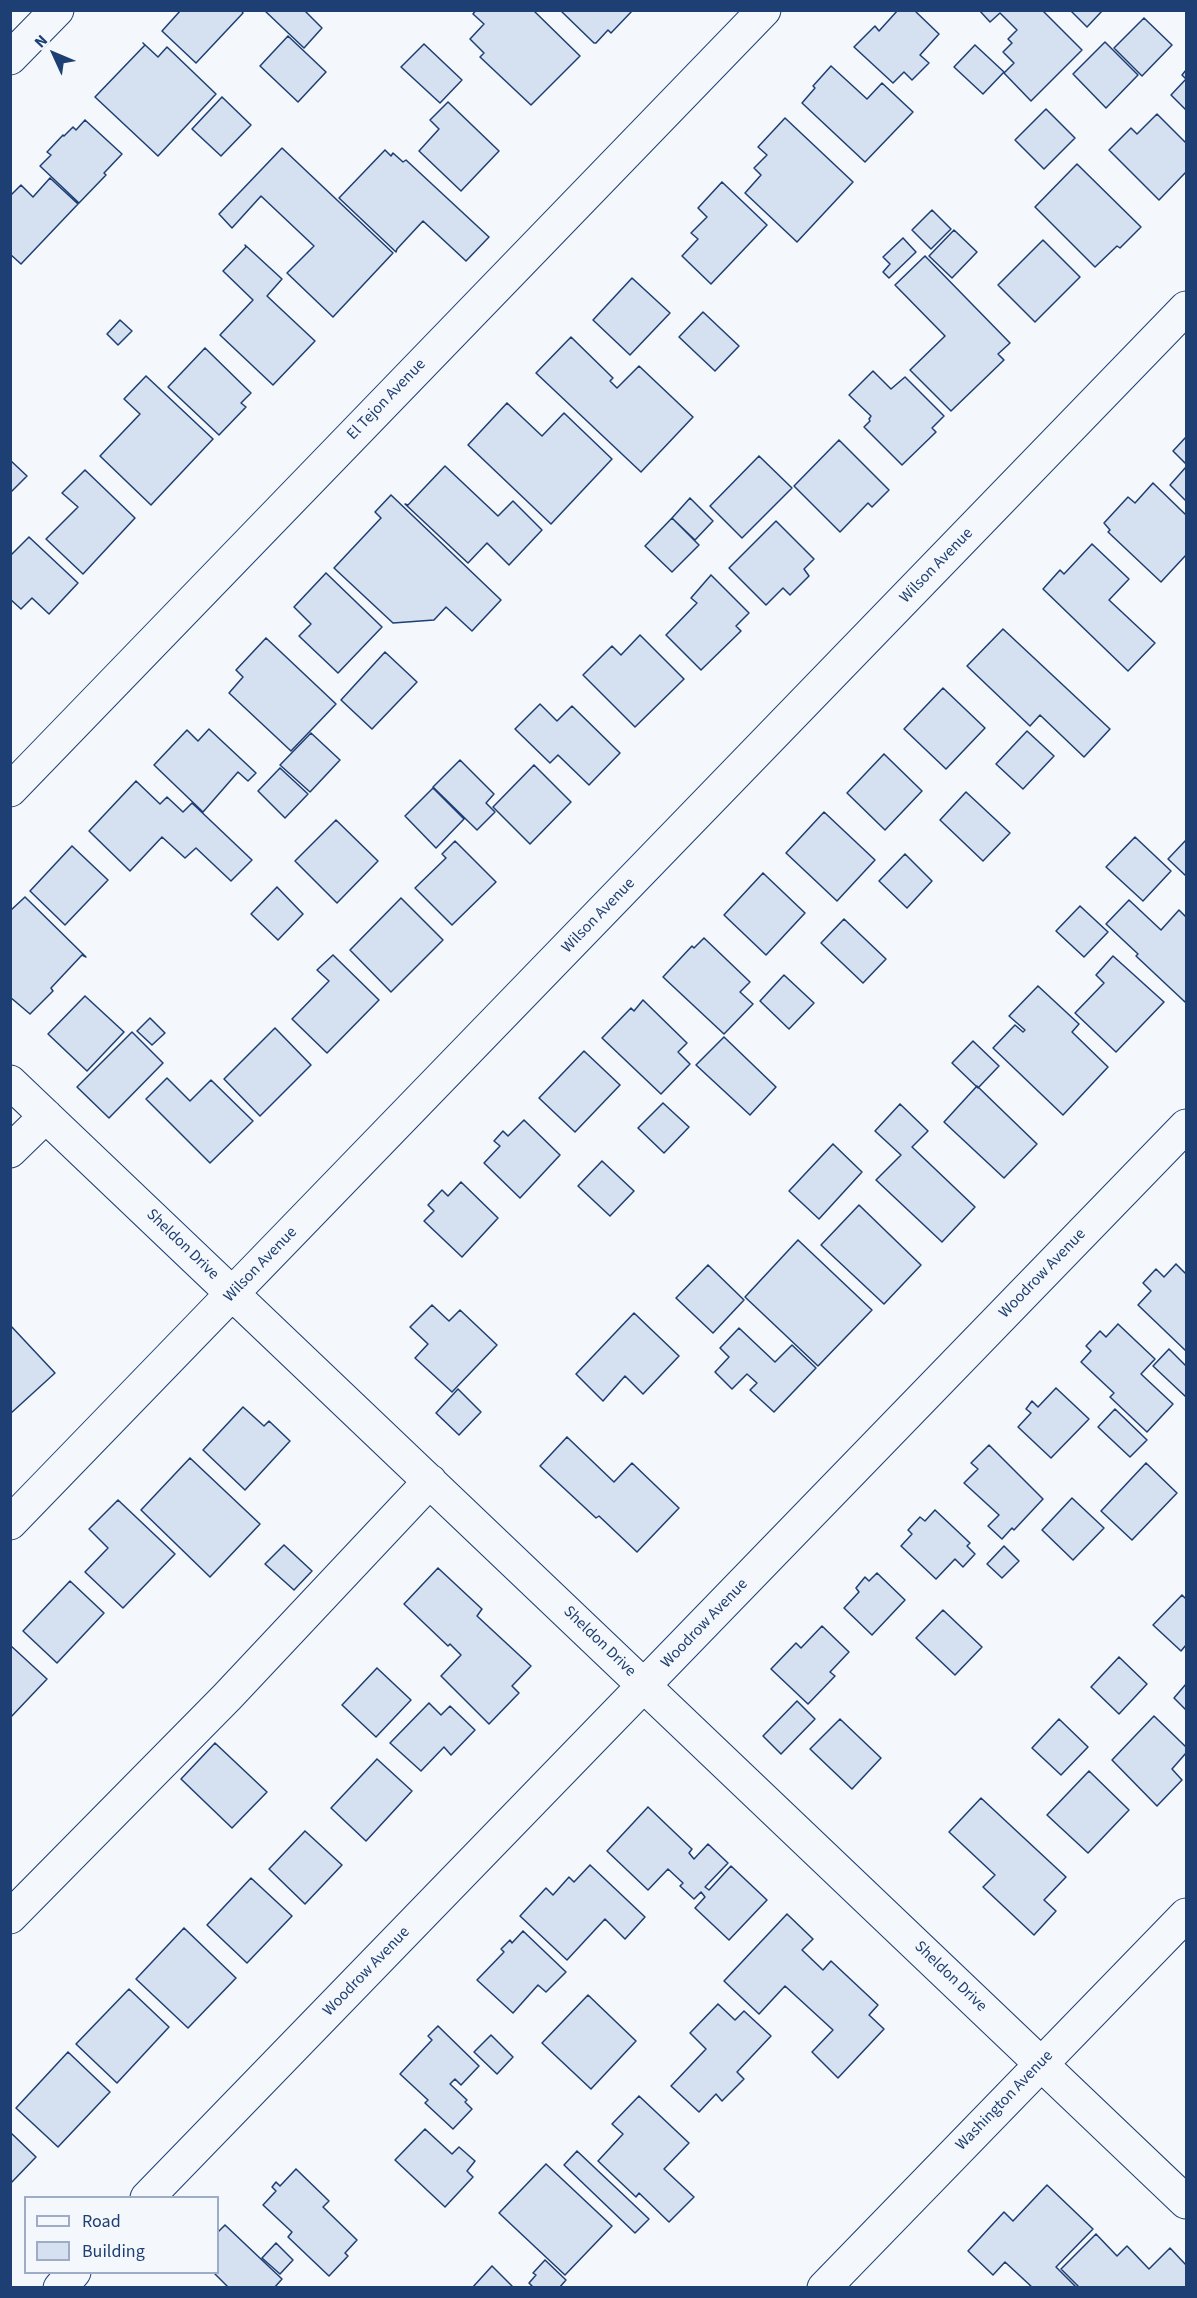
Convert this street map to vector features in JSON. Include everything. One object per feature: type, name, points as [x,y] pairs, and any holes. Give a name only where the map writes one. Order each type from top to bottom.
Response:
[{"type":"street","points":[[10,58],[57,10]]},
{"type":"street","name":"El Tejon Avenue","points":[[10,790],[764,10]]},
{"type":"street","name":"Wilson Avenue","points":[[10,1523],[1186,308]]},
{"type":"street","name":"Sheldon Drive","points":[[10,1082],[1186,2202]]},
{"type":"street","points":[[10,1151],[46,1116]]},
{"type":"street","name":"Woodrow Avenue","points":[[149,2196],[1186,1126]]},
{"type":"street","points":[[10,1917],[227,1697],[430,1481]]},
{"type":"street","name":"Washington Avenue","points":[[824,2288],[1186,1915]]},
{"type":"street","points":[[60,2288],[72,2274]]},
{"type":"building","points":[[181,10],[241,10],[243,13],[196,63],[162,31]]},
{"type":"building","points":[[264,10],[304,10],[322,28],[304,48]]},
{"type":"building","points":[[476,10],[533,10],[580,56],[531,105],[480,57],[484,53],[470,39],[484,24],[473,14]]},
{"type":"building","points":[[560,10],[633,10],[611,33],[608,30],[594,43]]},
{"type":"building","points":[[898,10],[914,10],[939,34],[920,55],[929,63],[912,80],[904,72],[893,83],[854,47],[875,26],[879,31]]},
{"type":"building","points":[[979,10],[1042,10],[1082,50],[1031,101],[1004,73],[1014,63],[1003,52],[1012,43],[1008,39],[1017,30],[1000,13],[990,22]]},
{"type":"building","points":[[1070,10],[1103,10],[1087,27]]},
{"type":"building","points":[[1144,18],[1172,45],[1142,76],[1114,48]]},
{"type":"building","points":[[288,36],[326,72],[298,102],[260,66]]},
{"type":"building","points":[[1105,42],[1138,75],[1106,108],[1073,74]]},
{"type":"building","points":[[143,43],[158,57],[167,47],[216,94],[158,156],[95,97],[145,45]]},
{"type":"building","points":[[424,44],[462,80],[440,103],[401,67]]},
{"type":"building","points":[[975,45],[1004,72],[983,94],[954,67]]},
{"type":"building","points":[[831,66],[867,99],[882,83],[913,112],[865,162],[802,103],[815,88],[813,86]]},
{"type":"building","points":[[1186,79],[1186,110],[1171,95]]},
{"type":"building","points":[[222,97],[251,125],[221,156],[192,129]]},
{"type":"building","points":[[448,102],[499,151],[461,191],[419,151],[439,129],[430,120]]},
{"type":"building","points":[[1046,109],[1075,138],[1044,169],[1015,140]]},
{"type":"building","points":[[1157,114],[1186,143],[1186,172],[1159,200],[1109,150],[1131,128],[1137,134]]},
{"type":"building","points":[[785,118],[853,182],[797,242],[745,193],[761,175],[754,168],[767,155],[758,147]]},
{"type":"building","points":[[85,120],[122,154],[104,173],[106,175],[79,203],[40,166],[51,155],[47,152],[63,135],[73,127],[76,130]]},
{"type":"building","points":[[282,148],[393,253],[333,317],[287,273],[314,246],[261,196],[232,228],[219,214]]},
{"type":"building","points":[[385,150],[391,156],[393,153],[403,162],[406,160],[489,237],[466,261],[423,221],[396,252],[339,198]]},
{"type":"building","points":[[1077,164],[1141,227],[1120,248],[1117,246],[1095,267],[1035,207]]},
{"type":"building","points":[[50,178],[78,204],[21,264],[10,254],[10,196],[21,185],[33,197]]},
{"type":"building","points":[[722,182],[767,225],[711,284],[682,256],[698,239],[691,233],[707,217],[698,208]]},
{"type":"building","points":[[932,210],[951,229],[931,249],[912,230]]},
{"type":"building","points":[[954,230],[977,252],[952,278],[929,256]]},
{"type":"building","points":[[903,238],[916,252],[889,278],[883,272],[890,264],[883,257]]},
{"type":"building","points":[[1043,240],[1080,277],[1035,322],[998,285]]},
{"type":"building","points":[[245,245],[282,279],[267,296],[315,341],[273,385],[220,335],[253,300],[223,271],[246,247]]},
{"type":"building","points":[[925,256],[1010,343],[998,354],[1004,360],[951,411],[910,370],[945,336],[895,285]]},
{"type":"building","points":[[632,278],[670,313],[630,355],[593,320]]},
{"type":"building","points":[[703,312],[739,346],[715,371],[679,337]]},
{"type":"building","points":[[120,320],[132,331],[118,345],[107,334]]},
{"type":"building","points":[[571,337],[613,378],[610,381],[617,388],[639,366],[693,417],[641,472],[536,373]]},
{"type":"building","points":[[205,348],[251,393],[241,403],[246,407],[219,435],[168,387]]},
{"type":"building","points":[[873,371],[891,389],[905,377],[944,416],[932,428],[936,432],[902,465],[864,427],[870,421],[871,416],[849,395]]},
{"type":"building","points":[[146,376],[213,439],[151,505],[100,456],[140,414],[124,399]]},
{"type":"building","points":[[507,403],[542,436],[564,413],[612,459],[551,524],[468,445]]},
{"type":"building","points":[[1186,437],[1186,464],[1173,451]]},
{"type":"building","points":[[839,440],[889,490],[872,507],[868,503],[840,532],[794,486]]},
{"type":"building","points":[[759,456],[792,488],[742,538],[710,506]]},
{"type":"building","points":[[10,460],[27,476],[10,493]]},
{"type":"building","points":[[445,466],[498,516],[513,501],[542,530],[509,565],[487,543],[468,563],[405,504],[408,505]]},
{"type":"building","points":[[1186,467],[1186,501],[1170,485]]},
{"type":"building","points":[[85,470],[135,518],[83,574],[46,539],[78,507],[62,493]]},
{"type":"building","points":[[1153,483],[1186,515],[1186,555],[1161,582],[1108,532],[1110,530],[1104,523],[1128,497],[1135,503]]},
{"type":"building","points":[[391,495],[501,600],[472,631],[446,607],[434,620],[393,623],[334,568],[381,518],[375,512]]},
{"type":"building","points":[[690,498],[713,521],[695,540],[672,518]]},
{"type":"building","points":[[672,518],[699,545],[672,572],[645,546]]},
{"type":"building","points":[[776,521],[814,559],[804,569],[809,576],[790,595],[783,588],[766,605],[729,568]]},
{"type":"building","points":[[29,537],[78,583],[49,614],[32,598],[21,609],[10,599],[10,556]]},
{"type":"building","points":[[1092,544],[1129,579],[1109,600],[1155,643],[1128,671],[1043,589],[1060,570],[1064,574]]},
{"type":"building","points":[[326,573],[382,627],[338,673],[299,636],[311,624],[294,607]]},
{"type":"building","points":[[711,575],[749,613],[736,626],[741,631],[701,670],[666,635],[697,603],[691,598]]},
{"type":"building","points":[[1003,629],[1110,729],[1084,757],[1040,715],[1030,726],[967,666]]},
{"type":"building","points":[[640,635],[684,679],[635,727],[583,675],[612,646],[621,655]]},
{"type":"building","points":[[266,638],[336,704],[291,751],[229,693],[243,677],[236,670]]},
{"type":"building","points":[[385,652],[417,682],[372,729],[341,700]]},
{"type":"building","points":[[943,688],[985,728],[946,769],[904,729]]},
{"type":"building","points":[[540,704],[557,721],[572,706],[620,753],[589,785],[558,755],[550,763],[515,729]]},
{"type":"building","points":[[209,729],[256,773],[248,781],[238,772],[203,812],[154,765],[187,730],[198,741]]},
{"type":"building","points":[[1027,731],[1054,756],[1023,789],[996,764]]},
{"type":"building","points":[[311,733],[340,760],[310,792],[280,765]]},
{"type":"building","points":[[884,754],[922,791],[885,830],[847,793]]},
{"type":"building","points":[[460,760],[494,794],[486,803],[495,812],[477,830],[433,787]]},
{"type":"building","points":[[534,765],[571,802],[530,844],[493,807]]},
{"type":"building","points":[[280,768],[308,794],[285,818],[258,791]]},
{"type":"building","points":[[136,781],[160,804],[167,797],[183,812],[192,803],[252,860],[231,881],[196,848],[185,858],[162,837],[130,871],[89,831]]},
{"type":"building","points":[[433,788],[464,819],[436,848],[405,816]]},
{"type":"building","points":[[966,792],[1010,833],[983,861],[940,820]]},
{"type":"building","points":[[824,812],[875,860],[837,901],[786,853]]},
{"type":"building","points":[[336,820],[378,861],[337,903],[295,861]]},
{"type":"building","points":[[1135,837],[1171,871],[1143,901],[1106,867]]},
{"type":"building","points":[[1186,840],[1186,876],[1168,859]]},
{"type":"building","points":[[455,841],[496,882],[452,925],[415,888],[446,858],[442,854]]},
{"type":"building","points":[[72,846],[108,880],[65,925],[30,891]]},
{"type":"building","points":[[905,854],[932,881],[907,908],[879,881]]},
{"type":"building","points":[[763,873],[805,913],[766,955],[724,915]]},
{"type":"building","points":[[277,887],[303,914],[278,940],[251,914]]},
{"type":"building","points":[[25,897],[86,957],[82,955],[51,988],[53,991],[30,1014],[10,997],[10,911]]},
{"type":"building","points":[[401,898],[443,940],[391,992],[350,950]]},
{"type":"building","points":[[1129,900],[1161,930],[1179,910],[1186,917],[1185,1002],[1106,924]]},
{"type":"building","points":[[1080,906],[1108,932],[1084,957],[1056,931]]},
{"type":"building","points":[[844,919],[886,959],[863,983],[821,943]]},
{"type":"building","points":[[704,938],[750,982],[740,992],[753,1004],[724,1034],[663,977],[692,946],[694,948]]},
{"type":"building","points":[[333,955],[379,1000],[327,1053],[292,1019],[329,981],[317,970]]},
{"type":"building","points":[[1113,956],[1164,1002],[1116,1052],[1075,1013],[1104,983],[1096,975]]},
{"type":"building","points":[[784,975],[814,1003],[789,1029],[760,1001]]},
{"type":"building","points":[[1038,986],[1079,1024],[1072,1032],[1108,1067],[1063,1115],[993,1048],[1015,1025],[1023,1032],[1025,1030],[1009,1016]]},
{"type":"building","points":[[85,996],[124,1032],[87,1071],[48,1034]]},
{"type":"building","points":[[643,1000],[687,1043],[678,1052],[690,1064],[661,1094],[602,1038],[631,1008],[634,1011]]},
{"type":"building","points":[[150,1018],[165,1033],[152,1045],[137,1031]]},
{"type":"building","points":[[275,1028],[311,1065],[260,1116],[224,1079]]},
{"type":"building","points":[[132,1032],[163,1063],[109,1118],[77,1087]]},
{"type":"building","points":[[724,1037],[776,1087],[750,1115],[696,1065]]},
{"type":"building","points":[[973,1041],[999,1066],[978,1088],[952,1063]]},
{"type":"building","points":[[584,1051],[620,1085],[575,1132],[539,1098]]},
{"type":"building","points":[[167,1078],[190,1101],[211,1080],[253,1121],[210,1163],[146,1099]]},
{"type":"building","points":[[977,1086],[1037,1144],[1004,1178],[944,1122]]},
{"type":"building","points":[[663,1103],[689,1127],[664,1153],[638,1128]]},
{"type":"building","points":[[900,1104],[928,1131],[912,1147],[975,1207],[942,1242],[876,1180],[901,1155],[875,1131]]},
{"type":"building","points":[[524,1120],[560,1155],[520,1198],[484,1163],[500,1146],[494,1141],[503,1131],[508,1136]]},
{"type":"building","points":[[833,1144],[862,1172],[819,1219],[789,1191]]},
{"type":"building","points":[[602,1161],[634,1191],[610,1216],[578,1186]]},
{"type":"building","points":[[461,1182],[498,1218],[462,1257],[424,1221],[434,1211],[428,1205],[442,1190],[448,1196]]},
{"type":"building","points":[[859,1205],[921,1265],[884,1304],[821,1245]]},
{"type":"building","points":[[798,1240],[872,1310],[818,1366],[745,1297]]},
{"type":"building","points":[[1176,1264],[1186,1274],[1186,1351],[1138,1305],[1151,1291],[1143,1283],[1156,1269],[1164,1277]]},
{"type":"building","points":[[708,1265],[744,1300],[713,1333],[676,1298]]},
{"type":"building","points":[[432,1305],[449,1321],[460,1310],[497,1345],[452,1392],[415,1358],[428,1344],[410,1327]]},
{"type":"building","points":[[634,1313],[679,1356],[643,1394],[625,1376],[603,1401],[576,1374]]},
{"type":"building","points":[[1118,1324],[1155,1359],[1141,1374],[1173,1404],[1147,1432],[1110,1397],[1114,1393],[1081,1362],[1091,1351],[1086,1346],[1100,1331],[1106,1337]]},
{"type":"building","points":[[10,1325],[55,1373],[10,1414]]},
{"type":"building","points":[[739,1328],[775,1362],[792,1345],[816,1368],[774,1412],[750,1390],[757,1383],[747,1374],[732,1389],[715,1372],[729,1357],[720,1348]]},
{"type":"building","points":[[1169,1349],[1186,1366],[1186,1397],[1153,1366]]},
{"type":"building","points":[[1056,1388],[1089,1419],[1051,1458],[1018,1427],[1031,1413],[1026,1409],[1032,1401],[1038,1407]]},
{"type":"building","points":[[458,1389],[481,1412],[459,1435],[436,1413]]},
{"type":"building","points":[[243,1407],[264,1426],[269,1421],[290,1441],[245,1490],[203,1450]]},
{"type":"building","points":[[1115,1409],[1147,1440],[1130,1457],[1098,1427]]},
{"type":"building","points":[[567,1437],[614,1482],[632,1463],[679,1508],[637,1552],[540,1466]]},
{"type":"building","points":[[989,1445],[1043,1499],[1014,1530],[1012,1528],[1002,1539],[988,1526],[999,1515],[964,1483],[978,1469],[971,1463]]},
{"type":"building","points":[[190,1458],[260,1524],[210,1577],[141,1510]]},
{"type":"building","points":[[1146,1463],[1177,1493],[1132,1540],[1101,1511]]},
{"type":"building","points":[[1072,1498],[1104,1528],[1073,1560],[1042,1530]]},
{"type":"building","points":[[118,1500],[175,1554],[123,1608],[85,1572],[108,1548],[89,1529]]},
{"type":"building","points":[[935,1510],[970,1543],[967,1546],[975,1554],[963,1567],[955,1559],[936,1579],[901,1546],[912,1534],[908,1530],[920,1517],[925,1521]]},
{"type":"building","points":[[284,1545],[312,1571],[294,1590],[265,1564]]},
{"type":"building","points":[[1004,1546],[1019,1561],[1002,1578],[987,1564]]},
{"type":"building","points":[[438,1568],[482,1609],[477,1616],[531,1666],[512,1686],[519,1693],[489,1724],[441,1676],[461,1655],[450,1644],[448,1646],[404,1604]]},
{"type":"building","points":[[877,1573],[905,1600],[872,1635],[844,1608],[859,1592],[856,1588],[865,1577],[869,1581]]},
{"type":"building","points":[[70,1581],[104,1613],[57,1663],[23,1631]]},
{"type":"building","points":[[1182,1595],[1186,1599],[1186,1645],[1181,1651],[1153,1625]]},
{"type":"building","points":[[943,1610],[982,1647],[955,1675],[916,1638]]},
{"type":"building","points":[[822,1626],[849,1652],[830,1672],[835,1676],[808,1704],[771,1669],[796,1643],[801,1648]]},
{"type":"building","points":[[10,1645],[47,1679],[10,1718]]},
{"type":"building","points":[[1119,1657],[1147,1684],[1119,1714],[1091,1687]]},
{"type":"building","points":[[377,1668],[411,1700],[376,1737],[342,1705]]},
{"type":"building","points":[[1186,1684],[1186,1710],[1174,1698]]},
{"type":"building","points":[[797,1701],[815,1719],[781,1754],[763,1736]]},
{"type":"building","points":[[429,1703],[441,1715],[450,1706],[475,1730],[451,1755],[444,1747],[421,1771],[390,1743]]},
{"type":"building","points":[[1154,1716],[1186,1747],[1186,1753],[1172,1769],[1182,1780],[1157,1806],[1112,1760]]},
{"type":"building","points":[[840,1719],[881,1758],[852,1789],[810,1749]]},
{"type":"building","points":[[1059,1719],[1088,1747],[1061,1775],[1032,1748]]},
{"type":"building","points":[[215,1743],[267,1792],[232,1828],[181,1779]]},
{"type":"building","points":[[377,1759],[412,1791],[366,1841],[331,1808]]},
{"type":"building","points":[[1089,1771],[1129,1810],[1088,1853],[1047,1815]]},
{"type":"building","points":[[981,1798],[1066,1877],[1044,1900],[1056,1911],[1034,1935],[983,1887],[995,1875],[949,1832]]},
{"type":"building","points":[[648,1807],[692,1849],[689,1853],[694,1859],[708,1844],[728,1863],[705,1887],[709,1890],[731,1866],[767,1900],[729,1940],[695,1908],[705,1897],[701,1892],[694,1899],[680,1886],[683,1883],[668,1869],[648,1890],[607,1851]]},
{"type":"building","points":[[305,1831],[342,1865],[305,1904],[269,1869]]},
{"type":"building","points":[[590,1865],[645,1917],[625,1939],[605,1919],[567,1960],[520,1916],[546,1888],[553,1895],[569,1877],[574,1882]]},
{"type":"building","points":[[251,1878],[292,1916],[247,1963],[207,1925]]},
{"type":"building","points":[[787,1914],[813,1939],[802,1950],[823,1970],[831,1961],[878,2005],[869,2015],[884,2029],[838,2078],[812,2052],[833,2030],[785,1986],[759,2014],[724,1981]]},
{"type":"building","points":[[184,1928],[236,1978],[188,2028],[136,1979]]},
{"type":"building","points":[[523,1931],[566,1972],[546,1992],[538,1985],[513,2013],[477,1980],[504,1952],[501,1949],[510,1940],[512,1943]]},
{"type":"building","points":[[129,1989],[169,2027],[117,2083],[76,2044]]},
{"type":"building","points":[[588,1995],[636,2041],[591,2089],[542,2043]]},
{"type":"building","points":[[718,2004],[735,2020],[744,2011],[771,2036],[737,2072],[744,2079],[722,2101],[716,2094],[699,2112],[671,2086],[706,2049],[690,2033]]},
{"type":"building","points":[[438,2026],[479,2066],[461,2085],[455,2079],[450,2084],[467,2100],[465,2102],[472,2109],[453,2129],[425,2103],[428,2100],[400,2074],[432,2040],[428,2036]]},
{"type":"building","points":[[491,2035],[513,2057],[497,2074],[474,2052]]},
{"type":"building","points":[[68,2052],[110,2092],[58,2147],[16,2108]]},
{"type":"building","points":[[639,2096],[689,2143],[664,2169],[694,2197],[669,2222],[639,2193],[636,2197],[598,2161],[623,2134],[612,2124]]},
{"type":"building","points":[[425,2129],[452,2154],[459,2147],[475,2161],[467,2171],[473,2177],[445,2207],[395,2160]]},
{"type":"building","points":[[10,2132],[36,2157],[11,2183],[10,2183]]},
{"type":"building","points":[[577,2151],[649,2219],[635,2233],[564,2165]]},
{"type":"building","points":[[546,2164],[612,2226],[565,2275],[499,2213]]},
{"type":"building","points":[[296,2169],[329,2201],[323,2207],[357,2240],[345,2253],[348,2256],[329,2276],[288,2237],[292,2232],[263,2205],[276,2191],[272,2187],[276,2182],[280,2186]]},
{"type":"building","points":[[1047,2185],[1093,2229],[1056,2267],[1077,2288],[1033,2288],[1005,2262],[993,2275],[968,2251],[1004,2212],[1013,2221]]},
{"type":"building","points":[[225,2225],[282,2279],[274,2288],[229,2288],[215,2274],[219,2274],[219,2231]]},
{"type":"building","points":[[1096,2234],[1117,2256],[1127,2246],[1149,2269],[1170,2248],[1186,2265],[1186,2288],[1080,2288],[1061,2269]]},
{"type":"building","points":[[276,2243],[293,2260],[280,2274],[262,2258]]},
{"type":"building","points":[[545,2260],[566,2280],[559,2288],[534,2288],[529,2283],[536,2275],[533,2273]]},
{"type":"building","points":[[492,2266],[514,2288],[472,2288]]}]
